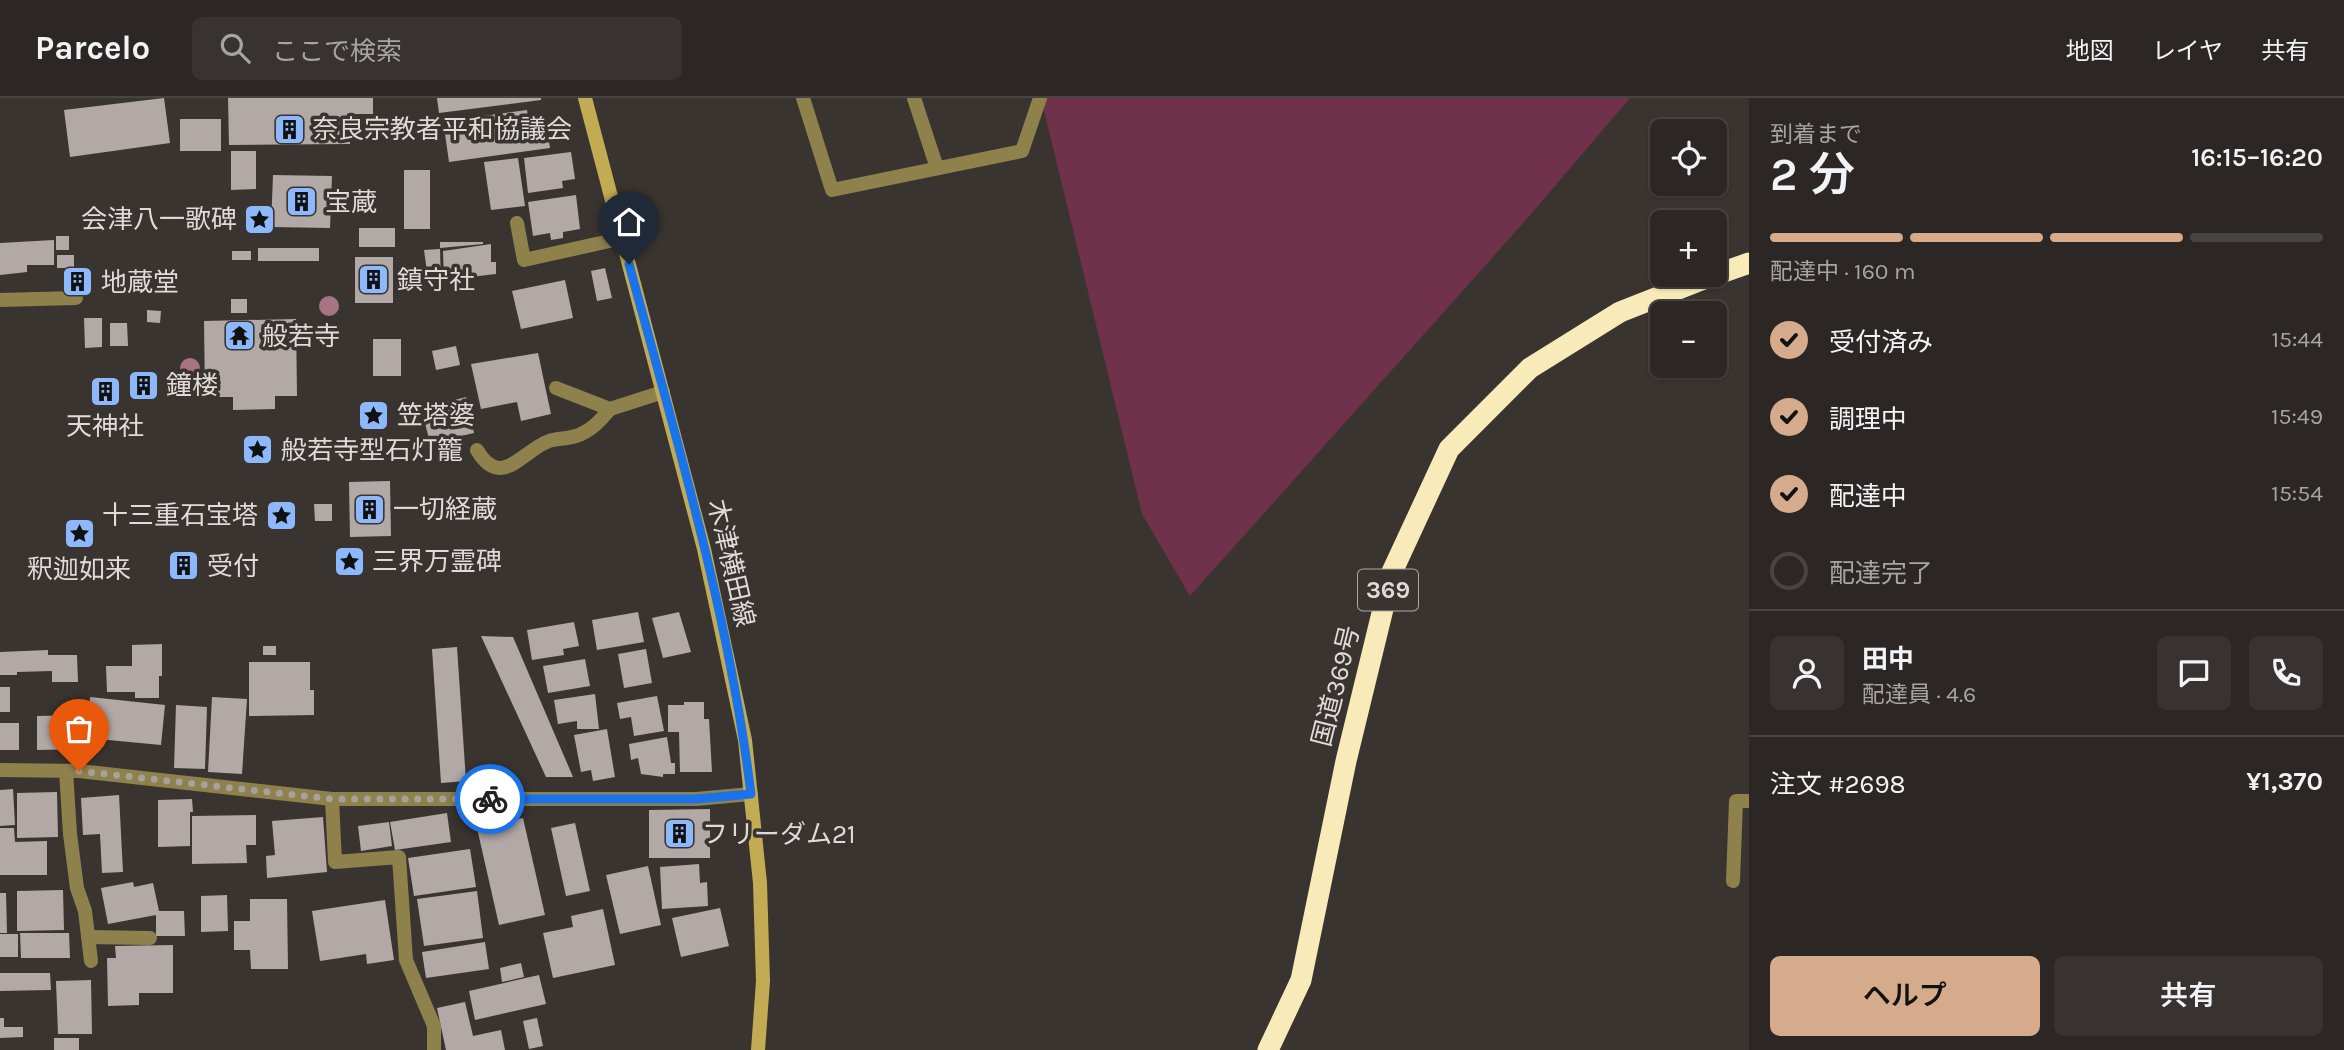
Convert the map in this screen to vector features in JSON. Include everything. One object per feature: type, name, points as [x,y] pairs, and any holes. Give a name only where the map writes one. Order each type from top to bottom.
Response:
[{"type":"highway","name":"国道369号","points":[[1727,270],[1749,262]]},
{"type":"highway","name":"国道369号","points":[[1268,1050],[1301,980],[1346,761],[1392,572],[1449,449],[1530,368],[1620,312],[1684,287]]},
{"type":"main road","name":"木津横田線","points":[[586,98],[721,622],[745,740],[760,883],[764,981],[758,1050]]},
{"type":"street","points":[[803,98],[832,190],[1022,151],[1040,98]]},
{"type":"street","points":[[914,98],[937,168]]},
{"type":"street","points":[[517,223],[524,260],[623,238]]},
{"type":"street","points":[[0,300],[76,298]]},
{"type":"street","points":[[556,388],[610,409]]},
{"type":"street","points":[[477,450],[483,461],[498,469],[515,465],[547,442],[578,436],[594,428],[610,409],[663,392]]},
{"type":"street","points":[[0,770],[66,771],[332,799],[696,799],[751,794]]},
{"type":"street","points":[[66,771],[77,888],[85,911],[91,961]]},
{"type":"street","points":[[332,799],[335,862],[399,857],[407,960],[434,1026],[434,1050]]},
{"type":"street","points":[[1733,881],[1736,801],[1749,801]]},
{"type":"street","points":[[88,937],[150,938]]},
{"type":"shaded area","points":[[1041,98],[1630,98],[1525,221],[1190,596],[1142,514]]},
{"type":"building","points":[[164,98],[170,143],[70,157],[64,110]]},
{"type":"building","name":"奈良宗教者平和協議会","points":[[228,98],[373,98],[373,114],[349,114],[350,144],[229,145]]},
{"type":"building","points":[[437,98],[541,98],[541,100],[439,113]]},
{"type":"building","points":[[527,110],[529,124],[546,121],[550,148],[449,162],[444,127],[454,126],[454,120]]},
{"type":"building","points":[[180,119],[221,119],[221,151],[180,151]]},
{"type":"building","points":[[568,125],[570,140],[561,141],[559,126]]},
{"type":"building","points":[[231,151],[256,151],[256,189],[231,190]]},
{"type":"building","points":[[571,152],[575,179],[562,181],[563,188],[528,193],[524,158]]},
{"type":"building","points":[[518,158],[525,206],[491,210],[484,162]]},
{"type":"building","points":[[404,170],[430,170],[430,229],[404,229]]},
{"type":"building","name":"宝蔵","points":[[273,175],[332,176],[330,228],[271,227]]},
{"type":"building","points":[[576,195],[580,229],[563,232],[563,238],[551,240],[550,233],[533,236],[528,202]]},
{"type":"building","points":[[359,228],[395,228],[395,247],[359,247]]},
{"type":"building","points":[[56,236],[69,236],[69,250],[56,250]]},
{"type":"building","points":[[54,240],[54,265],[27,265],[27,272],[0,275],[0,243]]},
{"type":"building","points":[[440,242],[483,242],[483,244],[440,248]]},
{"type":"building","points":[[491,244],[491,262],[496,262],[496,274],[444,280],[443,251]]},
{"type":"building","points":[[258,248],[319,248],[319,261],[258,261]]},
{"type":"building","points":[[440,249],[441,286],[429,286],[424,250]]},
{"type":"building","points":[[232,251],[251,251],[251,260],[232,260]]},
{"type":"building","points":[[57,255],[74,255],[74,268],[57,268]]},
{"type":"building","name":"鎮守社","points":[[355,257],[393,257],[393,303],[355,303]]},
{"type":"building","points":[[605,268],[612,298],[597,301],[591,271]]},
{"type":"building","name":"地蔵堂","points":[[71,272],[86,272],[86,291],[71,291]]},
{"type":"building","points":[[565,280],[573,318],[521,329],[512,291]]},
{"type":"building","points":[[231,299],[247,299],[247,313],[231,313]]},
{"type":"building","points":[[147,310],[161,311],[160,323],[147,322]]},
{"type":"building","points":[[84,318],[102,318],[102,347],[85,348]]},
{"type":"building","points":[[296,319],[297,396],[275,396],[275,409],[233,410],[233,397],[205,397],[204,321]]},
{"type":"building","points":[[110,323],[127,323],[128,346],[110,346]]},
{"type":"building","points":[[373,339],[401,339],[401,376],[373,376]]},
{"type":"building","points":[[456,346],[460,365],[436,370],[432,351]]},
{"type":"building","points":[[538,353],[551,414],[521,421],[517,402],[481,409],[471,364]]},
{"type":"building","name":"鐘楼","points":[[131,373],[155,374],[155,396],[131,396]]},
{"type":"building","points":[[466,397],[474,433],[430,443],[423,415],[445,411],[443,403]]},
{"type":"building","name":"一切経蔵","points":[[390,481],[391,536],[350,537],[349,482]]},
{"type":"building","points":[[314,504],[332,504],[332,521],[315,521]]},
{"type":"building","name":"受付","points":[[175,552],[192,552],[192,580],[176,580]]},
{"type":"building","points":[[638,612],[644,642],[597,650],[592,620]]},
{"type":"building","points":[[679,612],[691,652],[663,658],[652,618]]},
{"type":"building","points":[[574,622],[579,646],[563,649],[564,655],[532,660],[527,630]]},
{"type":"building","points":[[481,636],[513,637],[573,777],[546,777]]},
{"type":"building","points":[[162,644],[159,698],[135,698],[135,692],[107,692],[106,666],[132,666],[132,645]]},
{"type":"building","points":[[263,646],[276,646],[276,655],[263,655]]},
{"type":"building","points":[[457,647],[466,781],[441,783],[432,649]]},
{"type":"building","points":[[646,649],[652,683],[624,688],[618,654]]},
{"type":"building","points":[[48,650],[48,655],[77,655],[78,682],[52,682],[52,671],[0,675],[0,652]]},
{"type":"building","points":[[585,659],[590,686],[548,693],[543,666]]},
{"type":"building","points":[[249,662],[310,662],[310,690],[314,690],[314,715],[249,716]]},
{"type":"building","points":[[0,687],[10,687],[10,712],[0,712]]},
{"type":"building","points":[[595,694],[599,729],[577,729],[577,721],[558,724],[554,700]]},
{"type":"building","points":[[657,696],[664,731],[634,736],[631,717],[620,719],[617,703]]},
{"type":"building","points":[[90,697],[165,705],[161,745],[87,738]]},
{"type":"building","points":[[212,697],[247,699],[242,774],[208,772]]},
{"type":"building","points":[[684,702],[704,702],[704,719],[709,719],[712,772],[680,772],[679,732],[668,732],[668,705],[684,705]]},
{"type":"building","points":[[176,705],[207,707],[205,769],[174,768]]},
{"type":"building","points":[[80,715],[81,749],[37,750],[37,716]]},
{"type":"building","points":[[0,723],[19,723],[19,750],[0,750]]},
{"type":"building","points":[[607,729],[615,777],[593,781],[591,770],[581,772],[574,735]]},
{"type":"building","points":[[667,737],[671,763],[675,763],[675,774],[663,774],[663,777],[641,774],[638,758],[631,760],[629,744]]},
{"type":"building","points":[[13,789],[15,825],[0,826],[0,790]]},
{"type":"building","points":[[57,792],[58,837],[17,838],[17,793]]},
{"type":"building","points":[[119,795],[123,872],[102,873],[100,834],[83,835],[81,798]]},
{"type":"building","points":[[192,799],[190,846],[158,847],[158,800]]},
{"type":"building","name":"フリーダム21","points":[[710,809],[710,858],[649,858],[649,810]]},
{"type":"building","points":[[447,813],[451,842],[395,850],[390,822]]},
{"type":"building","points":[[256,815],[256,845],[246,845],[247,863],[192,864],[192,816]]},
{"type":"building","points":[[323,817],[327,872],[267,878],[266,856],[275,855],[272,821]]},
{"type":"building","points":[[523,818],[545,915],[499,925],[477,828]]},
{"type":"building","points":[[389,822],[392,846],[361,851],[358,826]]},
{"type":"building","points":[[575,823],[590,891],[566,896],[551,828]]},
{"type":"building","points":[[0,828],[14,828],[15,842],[47,841],[47,875],[0,875]]},
{"type":"building","points":[[470,849],[476,887],[414,896],[408,858]]},
{"type":"building","points":[[699,864],[700,883],[707,882],[708,906],[662,909],[660,867]]},
{"type":"building","points":[[648,866],[661,925],[620,934],[606,875]]},
{"type":"building","points":[[133,882],[134,887],[153,883],[159,911],[184,911],[185,936],[156,936],[156,915],[108,924],[101,888]]},
{"type":"building","points":[[63,890],[64,930],[17,931],[17,891]]},
{"type":"building","points":[[477,891],[483,938],[424,946],[417,899]]},
{"type":"building","points":[[0,893],[6,893],[7,933],[0,933]]},
{"type":"building","points":[[227,895],[228,931],[201,932],[201,896]]},
{"type":"building","points":[[250,899],[287,899],[288,969],[251,969],[250,950],[234,950],[234,921],[250,921]]},
{"type":"building","points":[[385,900],[394,960],[367,964],[366,954],[320,961],[312,911]]},
{"type":"building","points":[[720,908],[729,946],[681,957],[672,918]]},
{"type":"building","points":[[603,909],[615,965],[553,978],[543,933],[573,927],[571,916]]},
{"type":"building","points":[[20,933],[69,933],[70,958],[21,958]]},
{"type":"building","points":[[0,934],[18,934],[18,957],[0,957]]},
{"type":"building","points":[[485,942],[489,969],[426,978],[422,952]]},
{"type":"building","points":[[173,945],[173,993],[139,993],[139,1005],[108,1006],[107,958],[116,958],[115,946]]},
{"type":"building","points":[[521,963],[524,977],[502,982],[500,968]]},
{"type":"building","points":[[0,973],[50,973],[51,990],[0,991]]},
{"type":"building","points":[[539,975],[546,1004],[475,1020],[469,991]]},
{"type":"building","points":[[91,980],[92,1034],[58,1034],[56,981]]},
{"type":"building","points":[[465,1002],[473,1036],[501,1030],[505,1050],[446,1050],[437,1008]]},
{"type":"building","points":[[0,1018],[4,1018],[4,1027],[23,1027],[23,1037],[0,1038]]},
{"type":"building","points":[[537,1018],[543,1046],[529,1049],[523,1021]]},
{"type":"building","points":[[54,1038],[79,1038],[79,1050],[54,1050]]},
{"type":"way so far","points":[[79,771],[332,799],[490,799]]},
{"type":"place","name":"奈良宗教者平和協議会","points":[[289,129]]},
{"type":"place","name":"宝蔵","points":[[302,202]]},
{"type":"place","name":"会津八一歌碑","points":[[260,219]]},
{"type":"place","name":"鎮守社","points":[[374,280]]},
{"type":"place","name":"地蔵堂","points":[[78,282]]},
{"type":"place","name":"般若寺","points":[[239,336]]},
{"type":"place","name":"鐘楼","points":[[143,385]]},
{"type":"place","name":"天神社","points":[[105,391]]},
{"type":"place","name":"笠塔婆","points":[[374,415]]},
{"type":"place","name":"般若寺型石灯籠","points":[[258,450]]},
{"type":"place","name":"一切経蔵","points":[[370,509]]},
{"type":"place","name":"十三重石宝塔","points":[[281,515]]},
{"type":"place","name":"釈迦如来","points":[[79,534]]},
{"type":"place","name":"三界万霊碑","points":[[349,561]]},
{"type":"place","name":"受付","points":[[184,566]]},
{"type":"place","name":"フリーダム21","points":[[679,834]]},
{"type":"route","points":[[490,799],[696,799],[751,794],[745,740],[721,622],[629,264]]}]
